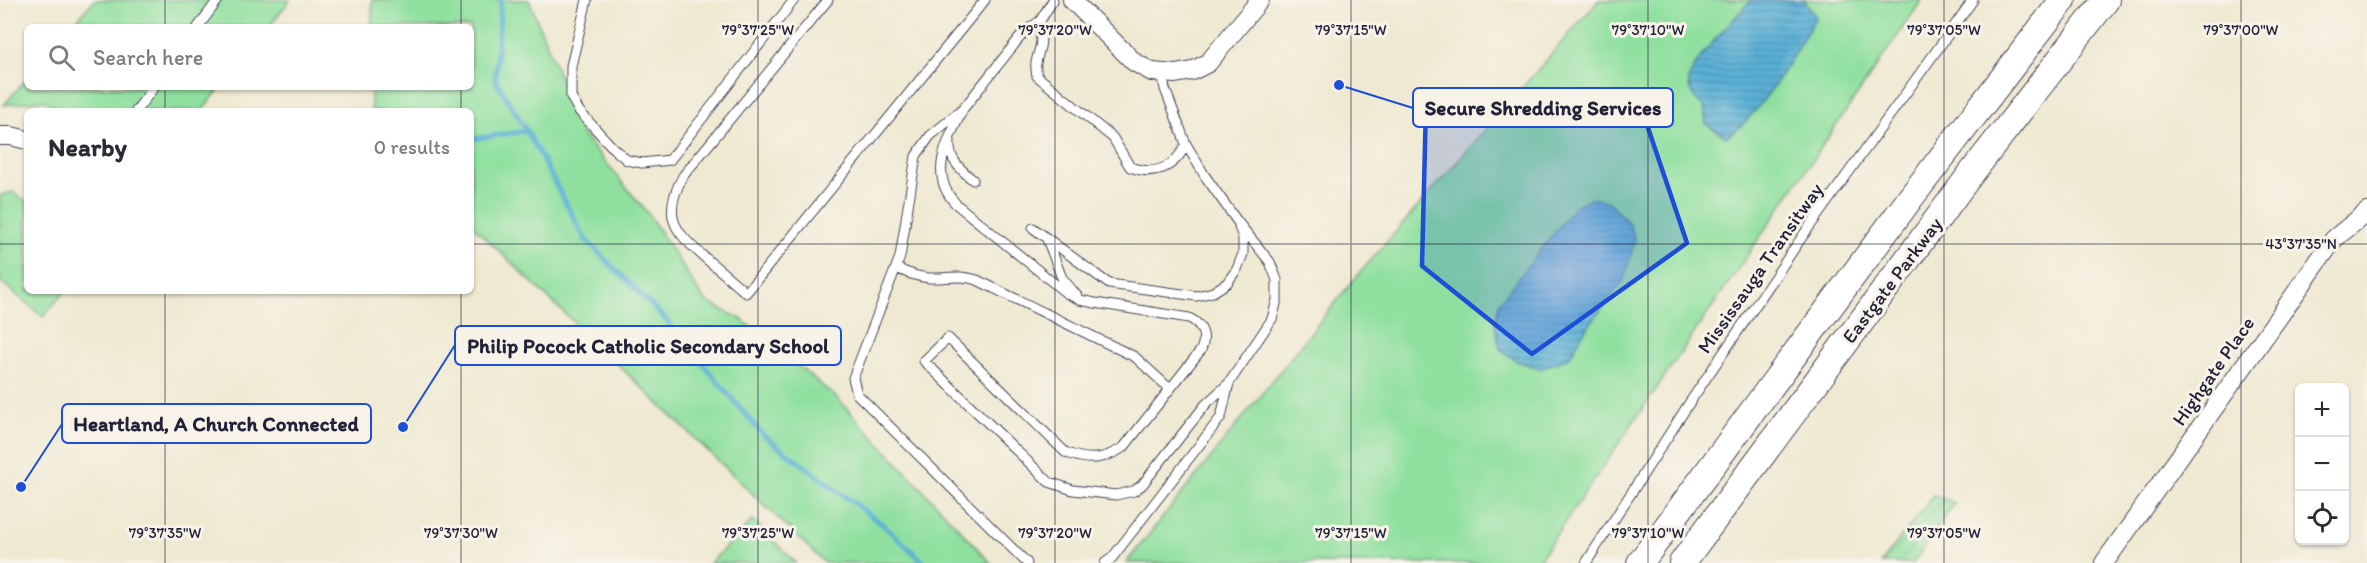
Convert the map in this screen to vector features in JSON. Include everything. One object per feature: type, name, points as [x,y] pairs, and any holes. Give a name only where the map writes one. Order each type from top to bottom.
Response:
[{"type":"main road","name":"Eastgate Parkway","points":[[1640,563],[1912,196],[2063,0]]},
{"type":"main road","name":"Eastgate Parkway","points":[[1682,563],[1970,175],[2106,0]]},
{"type":"street","points":[[1072,0],[1134,62],[1152,72],[1175,74],[1192,71],[1208,63],[1260,0]]},
{"type":"street","points":[[0,136],[11,135],[24,139]]},
{"type":"street","name":"Highgate Place","points":[[2104,563],[2334,239],[2367,212]]},
{"type":"lane","points":[[200,24],[218,0]]},
{"type":"lane","points":[[588,0],[571,66],[569,84],[571,97],[579,111],[627,160],[657,163],[670,160],[794,0]]},
{"type":"lane","points":[[828,0],[683,176],[673,195],[673,218],[681,237],[746,292],[985,0]]},
{"type":"lane","points":[[1053,0],[1040,21],[1025,31],[963,109],[943,153],[941,172],[945,193],[1066,293],[1080,300],[1195,321],[1203,331],[1203,344],[1124,447],[1111,455],[1095,459],[1079,458],[1065,452],[948,338],[924,361],[1049,482],[1073,490],[1125,495],[1142,485],[1206,404],[1229,383],[1272,319],[1277,300],[1277,280],[1270,262],[1205,176],[1186,144],[1165,89],[1162,73]]},
{"type":"lane","name":"Mississauga Transitway","points":[[1586,563],[1690,402],[1802,237],[1973,0]]},
{"type":"lane","points":[[1040,21],[1041,46],[1036,55],[1035,66],[1037,76],[1113,138],[1130,167],[1152,172],[1164,169],[1174,163],[1186,144]]},
{"type":"lane","points":[[138,108],[152,90]]},
{"type":"lane","points":[[963,109],[930,135],[916,156],[900,257],[853,378],[857,394],[1028,563]]},
{"type":"lane","points":[[950,135],[951,156],[956,165],[973,180]]},
{"type":"lane","points":[[1033,228],[1109,284],[1197,296],[1213,292],[1227,282],[1237,269],[1243,254],[1243,237],[1238,221]]},
{"type":"lane","points":[[1047,239],[1062,278],[1080,300]]},
{"type":"lane","points":[[896,268],[913,276],[931,278],[963,276],[977,280],[1134,357],[1170,389]]},
{"type":"lane","points":[[1105,563],[1112,558],[1221,417],[1229,383]]},
{"type":"highlighted area","points":[[1426,105],[1643,113],[1687,243],[1532,354],[1422,266]]},
{"type":"green space","points":[[94,0],[290,0],[271,24],[74,24]]},
{"type":"green space","points":[[372,0],[529,0],[583,135],[649,215],[705,301],[741,319],[836,397],[991,563],[825,563],[474,227],[474,108],[371,108],[371,90],[474,90],[474,24],[372,24]]},
{"type":"green space","points":[[1599,0],[1922,0],[1537,563],[1126,563],[1351,283]]},
{"type":"green space","points":[[24,82],[24,90],[219,90],[204,108],[58,108],[43,100],[4,105]]},
{"type":"green space","points":[[13,192],[24,200],[24,294],[62,294],[43,317],[0,281],[0,195]]},
{"type":"green space","points":[[1934,495],[1955,503],[1913,563],[1881,563]]},
{"type":"green space","points":[[753,520],[796,563],[710,563]]},
{"type":"water","points":[[1751,0],[1804,0],[1816,17],[1764,100],[1739,128],[1726,137],[1706,124],[1704,107],[1691,91],[1689,79],[1706,50]]},
{"type":"water","points":[[1590,198],[1609,202],[1630,225],[1635,240],[1624,280],[1584,332],[1570,357],[1541,369],[1517,361],[1500,349],[1495,323],[1499,303],[1575,206]]},
{"type":"waterway","points":[[501,0],[495,80],[527,131],[585,239],[665,319],[763,435],[882,524],[925,563]]},
{"type":"waterway","points":[[474,139],[527,131]]},
{"type":"place","name":"Secure Shredding Services","points":[[1339,85]]},
{"type":"place","name":"Philip Pocock Catholic Secondary School","points":[[403,427]]},
{"type":"place","name":"Heartland, A Church Connected","points":[[21,487]]}]
